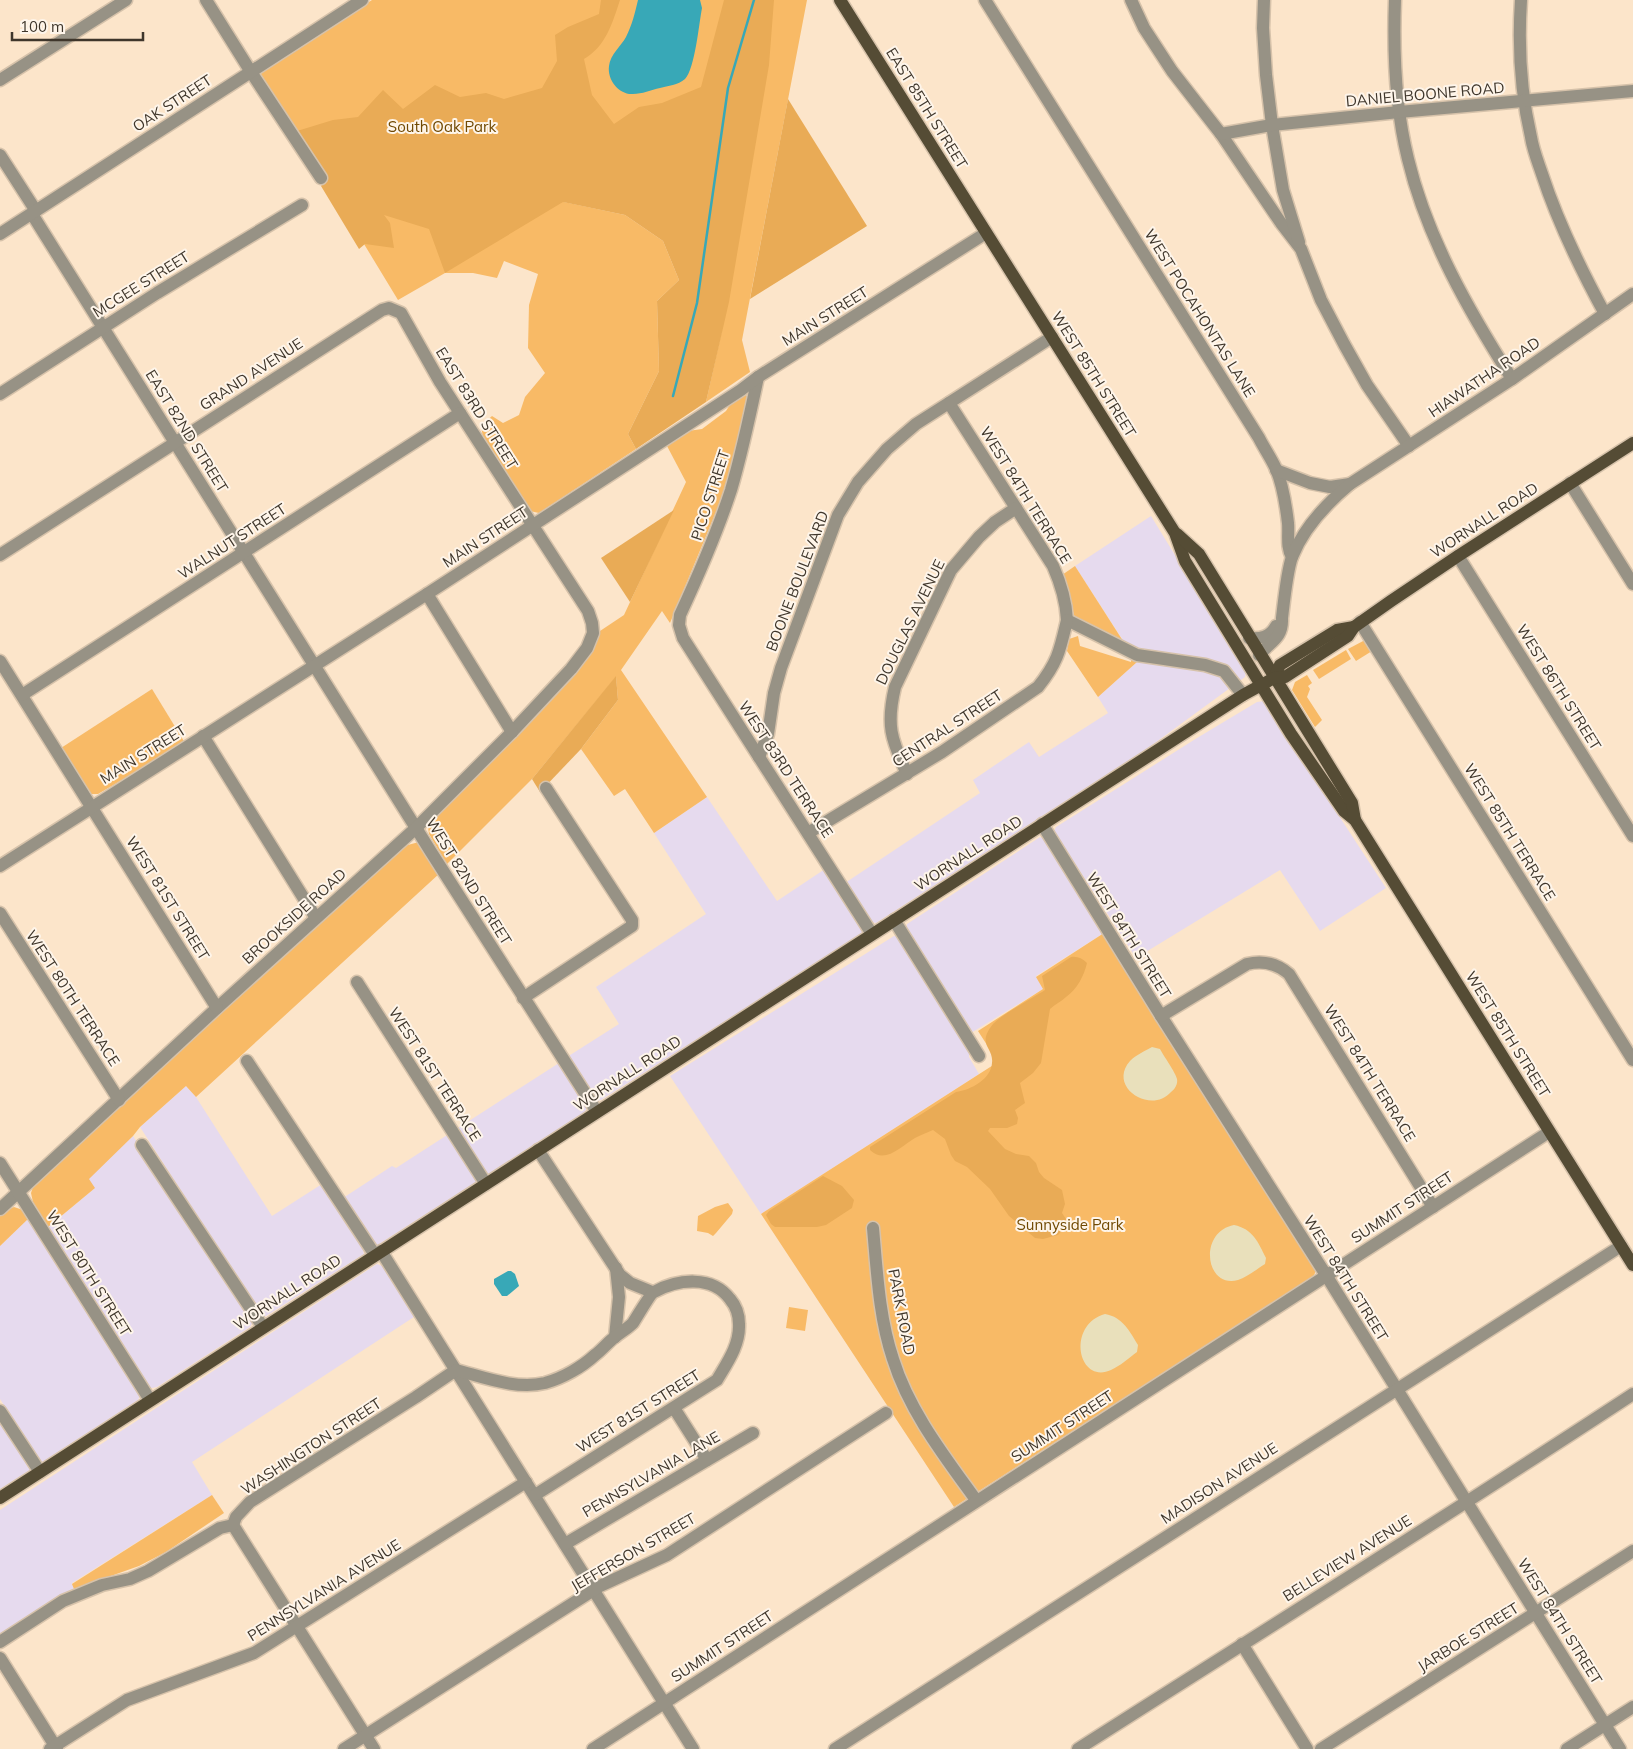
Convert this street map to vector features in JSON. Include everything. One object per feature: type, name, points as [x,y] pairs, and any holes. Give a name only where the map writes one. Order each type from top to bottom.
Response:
[{"type":"main road","name":"EAST 85TH STREET","points":[[840,0],[986,233]]},
{"type":"main road","name":"WEST 85TH STREET","points":[[986,233],[1175,532],[1185,561],[1291,734],[1342,809],[1355,820],[1549,1132],[1631,1259]]},
{"type":"main road","name":"WORNALL ROAD","points":[[0,1498],[1242,695],[1274,678],[1280,665],[1337,630],[1357,624],[1633,443]]},
{"type":"main road","name":"WEST 85TH STREET","points":[[1175,532],[1199,554],[1352,803],[1355,820]]},
{"type":"street","points":[[0,80],[126,0]]},
{"type":"street","points":[[206,0],[320,178]]},
{"type":"street","name":"OAK STREET","points":[[0,234],[362,0]]},
{"type":"street","name":"WEST POCAHONTAS LANE","points":[[985,0],[1259,438],[1276,470],[1288,524],[1289,553],[1292,557]]},
{"type":"street","points":[[1131,0],[1144,28],[1172,71],[1221,134],[1281,223],[1301,249]]},
{"type":"street","points":[[1264,0],[1263,28],[1266,75],[1272,125],[1283,190],[1301,249],[1320,300],[1344,344],[1367,385],[1409,446]]},
{"type":"street","points":[[1395,0],[1393,42],[1399,112],[1408,160],[1420,198],[1440,248],[1475,320],[1512,379]]},
{"type":"street","points":[[1521,0],[1521,51],[1524,101],[1531,139],[1553,206],[1576,261],[1605,314]]},
{"type":"street","name":"DANIEL BOONE ROAD","points":[[1221,134],[1272,125],[1633,90]]},
{"type":"street","name":"EAST 82ND STREET","points":[[0,155],[103,327],[315,665]]},
{"type":"street","name":"MCGEE STREET","points":[[0,394],[156,293],[302,205]]},
{"type":"street","name":"MAIN STREET","points":[[0,866],[91,806],[427,594],[758,378],[986,233]]},
{"type":"street","name":"HIAWATHA ROAD","points":[[1260,654],[1280,634],[1282,628],[1292,557],[1308,528],[1330,501],[1350,484],[1512,379],[1633,294]]},
{"type":"street","name":"EAST 83RD STREET","points":[[395,309],[401,313],[440,382],[588,611],[593,633]]},
{"type":"street","name":"GRAND AVENUE","points":[[0,555],[382,310],[395,309]]},
{"type":"street","name":"BOONE BOULEVARD","points":[[760,757],[768,734],[774,693],[781,668],[838,515],[858,482],[887,449],[916,424],[1052,337]]},
{"type":"street","name":"PICO STREET","points":[[680,620],[680,615],[711,546],[731,490],[758,378]]},
{"type":"street","name":"WEST 84TH TERRACE","points":[[949,403],[1053,566],[1063,589],[1066,620]]},
{"type":"street","name":"WALNUT STREET","points":[[22,696],[460,413]]},
{"type":"street","name":"HIAWATHA ROAD","points":[[1276,470],[1323,486],[1330,487],[1350,484]]},
{"type":"street","points":[[1570,483],[1633,584]]},
{"type":"street","name":"DOUGLAS AVENUE","points":[[907,774],[893,742],[890,725],[890,708],[895,687],[951,570],[979,536],[995,522],[1016,508]]},
{"type":"street","name":"WEST 86TH STREET","points":[[1458,556],[1631,828]]},
{"type":"street","points":[[427,594],[512,732]]},
{"type":"street","points":[[1249,638],[1258,639],[1270,634],[1282,618]]},
{"type":"street","name":"WEST 83RD TERRACE","points":[[680,620],[679,625],[683,638],[872,934]]},
{"type":"street","points":[[1066,620],[1137,655],[1205,665],[1224,671],[1242,695]]},
{"type":"street","name":"CENTRAL STREET","points":[[808,833],[907,774],[1038,687],[1049,673],[1059,654],[1066,620]]},
{"type":"street","name":"WEST 85TH TERRACE","points":[[1357,624],[1633,1060]]},
{"type":"street","name":"BROOKSIDE ROAD","points":[[0,1209],[217,1008],[416,828],[512,732],[571,669],[587,648],[593,633]]},
{"type":"street","name":"WEST 81ST STREET","points":[[0,660],[217,1008]]},
{"type":"street","name":"WEST 82ND STREET","points":[[315,665],[523,998],[597,1112]]},
{"type":"street","points":[[203,736],[316,918]]},
{"type":"street","points":[[523,998],[632,926],[632,920],[546,788]]},
{"type":"street","name":"WEST 84TH STREET","points":[[1042,824],[1620,1749]]},
{"type":"street","name":"WEST 80TH TERRACE","points":[[0,913],[119,1100]]},
{"type":"street","points":[[894,920],[979,1056]]},
{"type":"street","name":"WEST 84TH TERRACE","points":[[1161,1016],[1247,964],[1266,962],[1282,968],[1289,974],[1433,1207]]},
{"type":"street","name":"WEST 81ST TERRACE","points":[[357,982],[486,1184]]},
{"type":"street","points":[[247,1061],[456,1370],[694,1749]]},
{"type":"street","name":"SUMMIT STREET","points":[[593,1749],[976,1500],[1549,1132]]},
{"type":"street","points":[[142,1145],[262,1327]]},
{"type":"street","points":[[456,1370],[492,1380],[521,1385],[545,1383],[570,1372],[595,1356],[615,1336],[623,1332],[632,1323],[652,1292],[630,1283],[616,1268],[538,1150]]},
{"type":"street","name":"WEST 80TH STREET","points":[[0,1163],[150,1400]]},
{"type":"street","name":"PARK ROAD","points":[[873,1228],[880,1302],[893,1361],[920,1418],[976,1500]]},
{"type":"street","name":"MADISON AVENUE","points":[[835,1749],[1621,1246]]},
{"type":"street","points":[[615,1336],[619,1297],[616,1268]]},
{"type":"street","name":"WEST 81ST STREET","points":[[534,1495],[717,1380],[731,1358],[738,1335],[739,1320],[734,1304],[726,1294],[708,1283],[699,1281],[677,1283],[652,1292]]},
{"type":"street","name":"WASHINGTON STREET","points":[[233,1525],[236,1518],[250,1502],[456,1370]]},
{"type":"street","name":"BELLEVIEW AVENUE","points":[[1078,1749],[1467,1503],[1633,1394]]},
{"type":"street","points":[[674,1408],[707,1460]]},
{"type":"street","points":[[0,1411],[40,1472]]},
{"type":"street","name":"JEFFERSON STREET","points":[[344,1749],[613,1580],[667,1555],[886,1413]]},
{"type":"street","name":"PENNSYLVANIA LANE","points":[[565,1544],[753,1433]]},
{"type":"street","name":"PENNSYLVANIA AVENUE","points":[[54,1748],[127,1700],[254,1653],[297,1628],[526,1482]]},
{"type":"street","points":[[0,1642],[63,1601],[102,1585],[130,1579],[148,1571],[220,1528],[233,1525],[374,1749]]},
{"type":"street","name":"JARBOE STREET","points":[[1321,1749],[1633,1551]]},
{"type":"street","points":[[1242,1644],[1307,1749]]},
{"type":"street","points":[[0,1658],[54,1748]]},
{"type":"street","points":[[1567,1749],[1633,1707]]},
{"type":"shaded area","points":[[1151,516],[1246,671],[1245,677],[1148,748],[876,923],[870,922],[845,883],[980,793],[973,780],[1029,742],[1039,757],[1108,713],[1098,697],[1137,662],[1075,566]]},
{"type":"shaded area","points":[[1264,701],[1386,888],[1320,931],[1280,870],[1136,958],[1054,831],[1056,827],[1197,738],[1257,702]]},
{"type":"shaded area","points":[[707,797],[777,901],[825,869],[862,927],[862,932],[860,936],[597,1101],[567,1057],[619,1024],[596,987],[706,914],[654,833]]},
{"type":"shaded area","points":[[1040,837],[1044,839],[1104,933],[1036,976],[1043,989],[971,1033],[906,929],[907,924]]},
{"type":"shaded area","points":[[894,936],[899,937],[969,1050],[969,1057],[979,1074],[761,1214],[670,1076]]},
{"type":"shaded area","points":[[559,1063],[587,1108],[584,1113],[376,1246],[343,1198],[392,1166],[396,1168]]},
{"type":"shaded area","points":[[186,1086],[196,1097],[272,1216],[322,1184],[362,1246],[364,1254],[263,1318],[140,1127]]},
{"type":"shaded area","points":[[133,1136],[253,1322],[250,1327],[157,1387],[152,1388],[148,1387],[48,1227],[94,1189],[88,1179]]},
{"type":"shaded area","points":[[29,1218],[140,1392],[138,1400],[41,1463],[0,1399],[0,1246]]},
{"type":"shaded area","points":[[377,1264],[385,1267],[417,1315],[192,1462],[212,1495],[72,1583],[74,1589],[40,1608],[5,1632],[0,1633],[0,1510]]},
{"type":"shaded area","points":[[0,1422],[30,1470],[0,1489]]},
{"type":"green space","name":"South Oak Park","points":[[372,0],[807,0],[742,340],[750,372],[706,402],[722,330],[621,167],[564,202],[625,215],[663,241],[679,280],[657,301],[659,371],[628,434],[636,449],[539,513],[530,511],[483,437],[481,426],[492,416],[503,423],[519,415],[525,397],[545,373],[528,348],[529,305],[538,274],[504,261],[497,278],[473,273],[445,273],[398,300],[258,79],[260,73]]},
{"type":"green space","points":[[601,0],[620,0],[611,26],[603,41],[592,54],[584,59],[592,95],[614,124],[639,107],[662,103],[701,87],[724,0],[774,0],[769,65],[729,302],[706,402],[636,449],[628,434],[659,371],[657,301],[679,280],[663,241],[625,215],[563,202],[445,273],[429,229],[384,215],[390,223],[394,248],[365,244],[359,249],[321,186],[328,177],[297,131],[333,120],[358,117],[383,90],[403,109],[435,85],[460,97],[486,93],[504,99],[542,88],[557,61],[555,35],[568,27],[599,14]]},
{"type":"green space","points":[[788,99],[867,226],[750,299]]},
{"type":"green space","points":[[743,395],[748,396],[741,435],[723,495],[670,623],[662,611],[621,670],[707,797],[654,833],[625,789],[614,796],[581,749],[618,700],[616,677],[532,779],[447,864],[429,834],[428,827],[432,820],[584,661],[595,644],[600,631],[624,615],[686,482],[667,446],[688,431],[702,429],[726,411],[731,403]]},
{"type":"green space","points":[[674,510],[630,602],[601,558]]},
{"type":"green space","points":[[1075,566],[1123,641],[1081,623],[1075,618],[1062,575]]},
{"type":"green space","points":[[1078,636],[1080,646],[1131,662],[1131,655],[1133,655],[1137,662],[1098,697],[1067,651],[1069,639]]},
{"type":"green space","points":[[1365,640],[1372,651],[1356,661],[1348,649]]},
{"type":"green space","points":[[1346,650],[1351,659],[1319,679],[1313,670]]},
{"type":"green space","points":[[1307,675],[1312,683],[1308,686],[1310,689],[1307,697],[1322,720],[1315,727],[1292,690],[1295,682]]},
{"type":"green space","points":[[616,676],[618,700],[581,749],[540,792],[532,779]]},
{"type":"green space","points":[[152,689],[185,743],[98,794],[90,794],[61,748]]},
{"type":"green space","points":[[419,842],[440,873],[196,1097],[186,1086],[140,1127],[89,1179],[95,1188],[48,1227],[33,1202],[31,1193],[34,1184],[404,846]]},
{"type":"green space","name":"Sunnyside Park","points":[[1104,933],[1315,1269],[1315,1273],[1313,1277],[954,1507],[761,1214],[998,1062],[978,1031],[1043,989],[1036,977]]},
{"type":"green space","points":[[1071,957],[1083,960],[1087,963],[1086,968],[1074,990],[1050,1009],[1041,1063],[1033,1073],[1020,1083],[1025,1103],[1015,1110],[1018,1118],[1017,1124],[1007,1128],[990,1128],[988,1131],[1005,1149],[1016,1154],[1029,1156],[1036,1163],[1039,1172],[1044,1178],[1062,1190],[1065,1204],[1062,1213],[1066,1219],[1066,1226],[1058,1235],[1043,1239],[1035,1238],[1009,1216],[990,1189],[967,1167],[955,1161],[945,1139],[933,1130],[887,1155],[881,1156],[876,1154],[870,1150],[870,1147],[956,1092],[968,1089],[984,1079],[991,1069],[992,1063],[986,1041],[988,1031],[997,1020],[1045,990],[1042,976]]},
{"type":"green space","points":[[823,1176],[842,1186],[854,1200],[852,1208],[826,1225],[817,1227],[775,1227],[771,1224],[766,1215],[769,1211]]},
{"type":"green space","points":[[728,1203],[733,1210],[732,1214],[713,1236],[697,1231],[698,1216]]},
{"type":"green space","points":[[14,1207],[23,1210],[29,1218],[0,1246],[0,1216]]},
{"type":"green space","points":[[789,1307],[808,1310],[805,1331],[786,1328]]},
{"type":"green space","points":[[212,1495],[224,1513],[166,1552],[139,1566],[74,1589],[72,1584]]},
{"type":"sand","points":[[1152,1047],[1160,1049],[1177,1081],[1176,1086],[1171,1092],[1163,1098],[1153,1101],[1134,1095],[1124,1080],[1124,1071],[1130,1061]]},
{"type":"sand","points":[[1234,1225],[1246,1230],[1254,1237],[1266,1258],[1265,1264],[1248,1275],[1238,1280],[1227,1281],[1218,1276],[1213,1268],[1210,1258],[1211,1248],[1215,1238],[1222,1230]]},
{"type":"sand","points":[[1105,1314],[1117,1318],[1129,1330],[1138,1345],[1137,1352],[1121,1364],[1111,1370],[1100,1372],[1091,1369],[1084,1362],[1081,1352],[1081,1341],[1085,1330],[1093,1320]]},
{"type":"water","points":[[638,0],[700,0],[702,8],[694,56],[685,79],[670,86],[628,94],[615,86],[610,76],[609,66],[628,32]]},
{"type":"water","points":[[508,1271],[515,1274],[519,1286],[507,1296],[502,1296],[494,1284],[494,1279]]},
{"type":"waterway","points":[[673,396],[697,303],[728,88],[754,0]]}]
